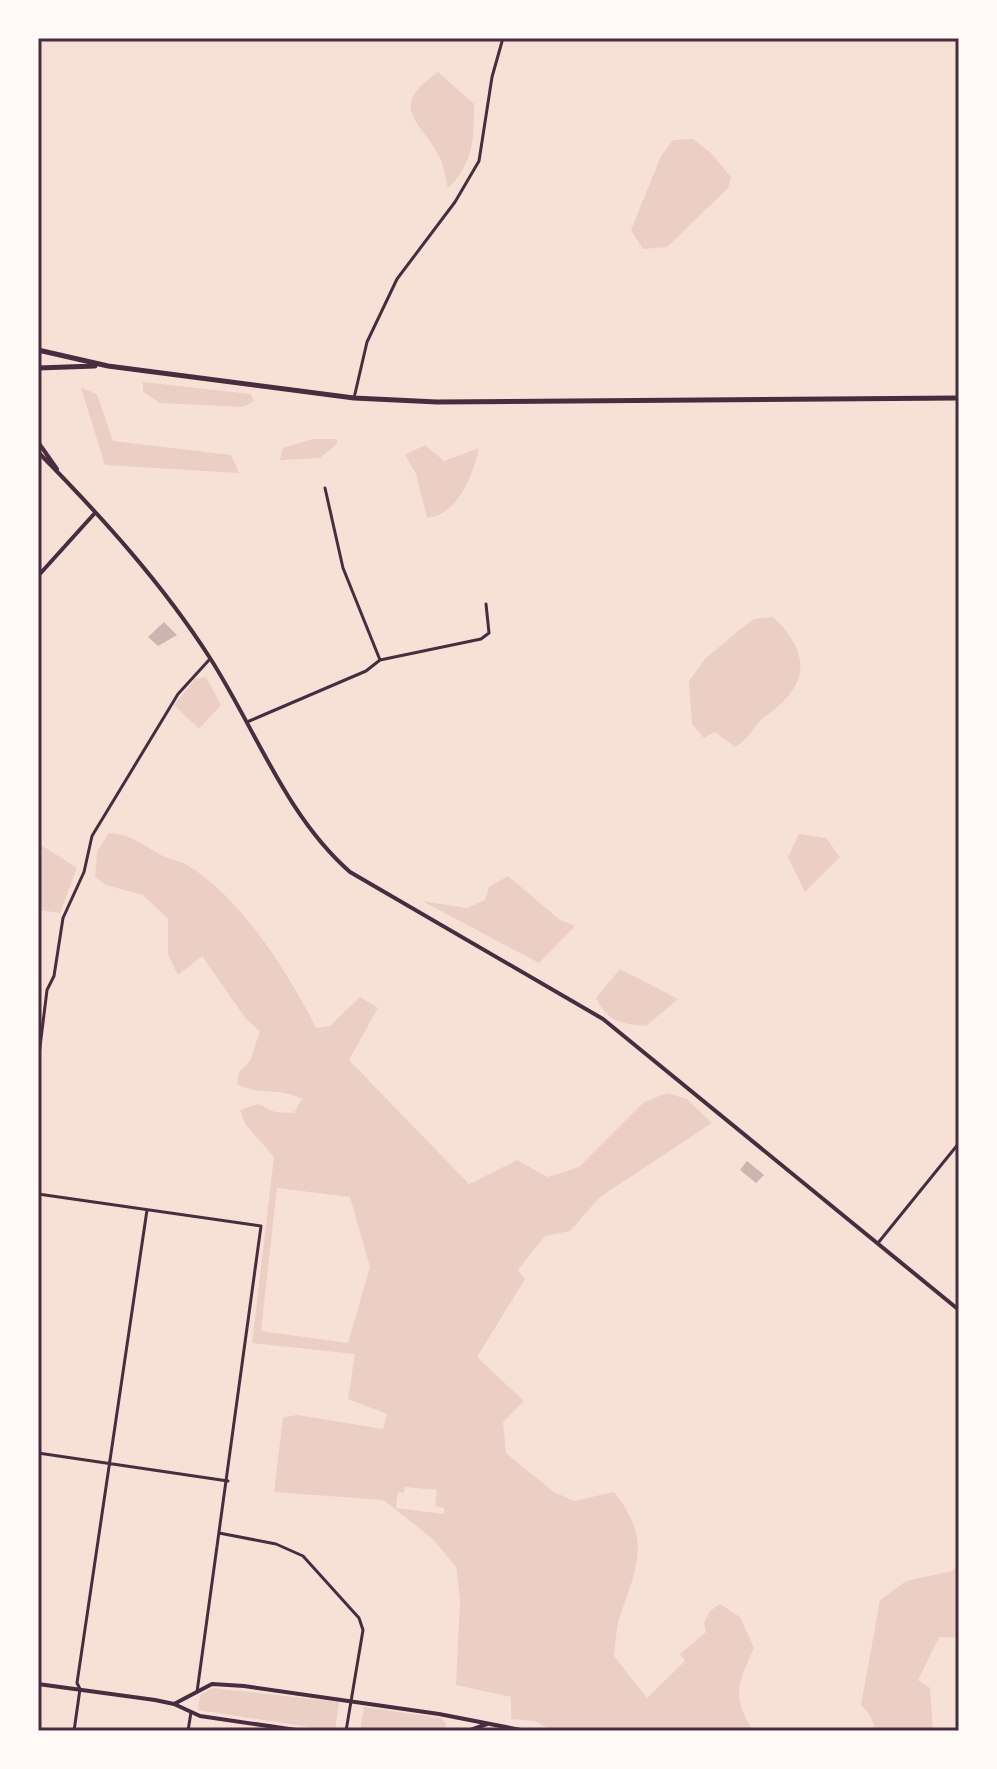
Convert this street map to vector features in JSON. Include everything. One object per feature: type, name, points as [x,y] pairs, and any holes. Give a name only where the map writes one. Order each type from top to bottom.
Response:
[{"type":"main road","points":[[38,352],[108,366],[354,398],[503,403],[959,398]]},
{"type":"main road","points":[[38,368],[108,366]]},
{"type":"street","points":[[354,398],[367,342],[397,279],[455,202],[479,161],[492,77],[503,38]]},
{"type":"street","points":[[38,442],[63,478]]},
{"type":"street","points":[[38,452],[140,562],[211,659],[302,818],[323,848],[350,872],[603,1019],[959,1310]]},
{"type":"street","points":[[325,488],[343,568],[380,660]]},
{"type":"street","points":[[38,576],[94,514]]},
{"type":"street","points":[[247,722],[366,671],[380,660],[481,639],[489,633],[486,604]]},
{"type":"street","points":[[38,1063],[47,990],[54,976],[63,918],[84,872],[92,836],[178,694],[211,659]]},
{"type":"street","points":[[878,1243],[959,1143]]},
{"type":"street","points":[[38,1194],[261,1226],[197,1692]]},
{"type":"street","points":[[74,1731],[80,1689],[77,1683],[112,1464],[147,1210]]},
{"type":"street","points":[[38,1453],[228,1481]]},
{"type":"street","points":[[219,1533],[276,1544],[303,1556],[359,1618],[363,1630],[346,1731]]},
{"type":"street","points":[[38,1684],[174,1704],[200,1716],[303,1731]]},
{"type":"street","points":[[174,1704],[212,1684],[351,1701],[526,1731]]},
{"type":"street","points":[[188,1731],[191,1712]]},
{"type":"street","points":[[468,1731],[489,1723]]},
{"type":"street","points":[[485,1731],[489,1723]]},
{"type":"shaded area","points":[[438,72],[474,104],[473,139],[468,160],[448,188],[441,160],[416,123],[411,105],[423,84]]},
{"type":"shaded area","points":[[693,139],[712,154],[731,177],[728,188],[667,247],[643,249],[631,230],[661,156],[673,140]]},
{"type":"shaded area","points":[[143,382],[251,394],[254,401],[243,407],[160,403],[143,392]]},
{"type":"shaded area","points":[[81,388],[97,394],[113,441],[231,455],[239,473],[105,465]]},
{"type":"shaded area","points":[[313,439],[337,439],[337,444],[320,458],[280,460],[283,448]]},
{"type":"shaded area","points":[[425,445],[444,461],[479,448],[473,470],[455,502],[447,510],[427,518],[416,474],[405,455]]},
{"type":"shaded area","points":[[773,617],[786,631],[799,656],[798,681],[781,704],[735,747],[715,732],[704,738],[692,724],[689,681],[705,659],[738,631],[754,619]]},
{"type":"shaded area","points":[[206,677],[221,705],[199,729],[174,705],[195,679]]},
{"type":"shaded area","points":[[109,833],[123,835],[162,856],[187,865],[207,879],[262,938],[316,1028],[330,1026],[360,997],[378,1008],[349,1060],[469,1184],[517,1160],[548,1177],[579,1167],[644,1102],[667,1093],[687,1099],[712,1123],[600,1197],[570,1231],[545,1236],[518,1270],[525,1279],[477,1357],[524,1401],[503,1422],[506,1453],[554,1492],[574,1501],[614,1492],[633,1523],[638,1551],[636,1565],[619,1618],[614,1656],[647,1698],[685,1661],[680,1654],[706,1632],[704,1623],[710,1611],[720,1604],[740,1617],[754,1648],[739,1690],[742,1708],[753,1731],[553,1731],[535,1721],[511,1719],[511,1697],[456,1685],[460,1600],[456,1567],[433,1539],[383,1500],[274,1492],[283,1417],[298,1415],[383,1429],[387,1414],[348,1399],[355,1354],[252,1343],[274,1157],[245,1124],[240,1110],[258,1104],[275,1112],[294,1113],[302,1099],[237,1084],[239,1072],[250,1061],[260,1031],[246,1019],[202,956],[178,975],[168,955],[168,919],[143,895],[106,885],[95,877],[97,852]],"holes":[[[277,1188],[350,1197],[370,1267],[348,1343],[261,1331]],[[405,1487],[437,1490],[435,1506],[444,1508],[444,1514],[396,1508],[398,1492],[404,1493]]]},
{"type":"shaded area","points":[[799,834],[826,838],[840,857],[805,892],[788,857]]},
{"type":"shaded area","points":[[38,843],[77,868],[60,913],[38,910]]},
{"type":"shaded area","points":[[508,876],[560,920],[575,926],[539,963],[422,901],[467,908],[485,900],[489,887]]},
{"type":"shaded area","points":[[620,969],[678,999],[646,1026],[616,1020],[605,1012],[596,998]]},
{"type":"shaded area","points":[[959,1564],[959,1638],[939,1637],[918,1680],[930,1688],[933,1731],[876,1731],[870,1715],[861,1705],[880,1600],[906,1581],[952,1571]]},
{"type":"shaded area","points":[[213,1688],[339,1702],[335,1731],[198,1710],[200,1695]]},
{"type":"shaded area","points":[[364,1707],[441,1718],[446,1724],[444,1731],[360,1731]]},
{"type":"building","points":[[164,622],[177,635],[158,646],[148,637]]},
{"type":"building","points":[[747,1161],[764,1175],[756,1183],[740,1170]]}]
